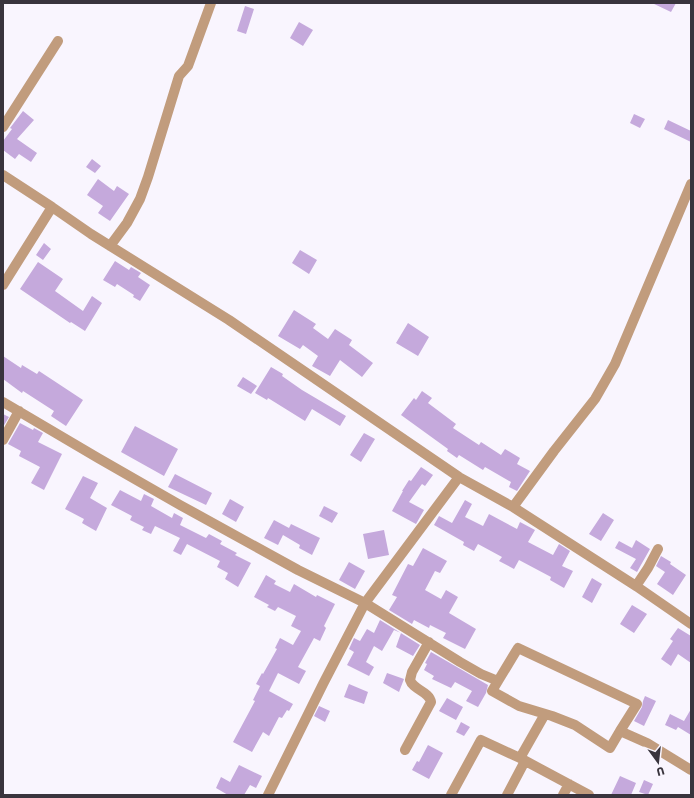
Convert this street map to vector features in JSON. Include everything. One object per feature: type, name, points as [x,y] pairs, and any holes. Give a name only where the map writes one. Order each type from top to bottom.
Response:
[{"type":"street","points":[[110,246],[127,223],[140,199],[179,76],[188,66],[211,3]]},
{"type":"street","points":[[3,127],[58,41]]},
{"type":"street","points":[[3,175],[110,246],[229,320],[459,477],[513,507],[636,586],[691,624]]},
{"type":"street","points":[[513,507],[602,389],[615,364],[691,184]]},
{"type":"street","points":[[3,285],[52,207]]},
{"type":"street","points":[[3,402],[180,505],[298,570],[366,603],[481,674],[498,681]]},
{"type":"street","points":[[3,440],[19,411]]},
{"type":"street","points":[[270,794],[323,684],[366,603],[459,477]]},
{"type":"street","points":[[636,586],[658,549]]},
{"type":"street","points":[[405,750],[431,702],[429,696],[411,684],[410,680],[412,672],[430,642]]},
{"type":"street","points":[[518,648],[637,704],[610,748],[575,725],[545,714],[519,706],[492,691],[518,648]]},
{"type":"street","points":[[507,795],[522,759],[545,714]]},
{"type":"street","points":[[620,731],[647,743],[691,770]]},
{"type":"street","points":[[451,795],[481,740],[522,759],[589,795]]},
{"type":"street","points":[[563,795],[569,784]]},
{"type":"building","points":[[652,3],[676,3],[671,12]]},
{"type":"building","points":[[245,6],[254,9],[246,34],[237,31]]},
{"type":"building","points":[[299,22],[313,30],[303,46],[290,38]]},
{"type":"building","points":[[23,111],[34,120],[17,139],[37,153],[31,162],[19,154],[15,159],[3,150],[3,141],[12,129],[10,128]]},
{"type":"building","points":[[634,114],[645,119],[640,128],[630,123]]},
{"type":"building","points":[[668,120],[691,131],[691,142],[664,129]]},
{"type":"building","points":[[92,159],[101,166],[95,173],[86,167]]},
{"type":"building","points":[[98,179],[114,191],[117,186],[129,194],[110,221],[98,213],[103,206],[87,195]]},
{"type":"building","points":[[44,243],[51,249],[43,260],[36,255]]},
{"type":"building","points":[[300,250],[317,260],[309,274],[292,263]]},
{"type":"building","points":[[115,261],[129,270],[131,267],[141,273],[138,277],[150,285],[140,301],[133,297],[134,295],[117,284],[115,287],[103,280]]},
{"type":"building","points":[[38,262],[63,279],[55,291],[83,311],[92,296],[102,303],[85,331],[71,322],[70,323],[20,289]]},
{"type":"building","points":[[294,310],[316,324],[313,328],[328,339],[335,329],[352,340],[349,345],[373,363],[362,377],[340,360],[330,376],[312,366],[318,356],[303,345],[300,349],[278,336]]},
{"type":"building","points":[[408,323],[429,337],[418,356],[396,343]]},
{"type":"building","points":[[3,356],[21,368],[22,365],[37,374],[39,371],[83,400],[66,426],[51,416],[54,411],[23,391],[22,393],[3,379]]},
{"type":"building","points":[[271,367],[283,374],[282,376],[302,390],[346,416],[340,426],[312,409],[305,421],[268,398],[267,400],[255,393]]},
{"type":"building","points":[[243,377],[257,386],[251,394],[237,386]]},
{"type":"building","points":[[422,391],[432,398],[428,403],[456,424],[453,428],[479,445],[481,442],[501,455],[505,449],[520,458],[517,464],[530,471],[517,491],[509,487],[511,482],[485,467],[483,470],[459,455],[457,458],[447,451],[448,449],[401,415],[414,398],[416,400]]},
{"type":"building","points":[[3,414],[9,417],[3,427]]},
{"type":"building","points":[[20,423],[33,430],[34,428],[43,433],[38,442],[62,454],[44,490],[31,483],[40,467],[19,456],[21,451],[8,444]]},
{"type":"building","points":[[135,426],[178,449],[164,476],[121,452]]},
{"type":"building","points":[[364,433],[375,439],[361,462],[350,455]]},
{"type":"building","points":[[421,467],[433,475],[425,486],[422,484],[409,502],[424,510],[416,524],[392,511],[409,480],[411,481]]},
{"type":"building","points":[[175,474],[212,493],[206,505],[168,487]]},
{"type":"building","points":[[83,476],[98,483],[90,498],[107,508],[96,531],[82,523],[84,519],[65,509]]},
{"type":"building","points":[[120,490],[141,501],[144,494],[154,499],[151,506],[172,518],[174,513],[183,518],[180,525],[206,538],[209,534],[222,541],[220,544],[237,553],[235,555],[251,563],[238,587],[225,579],[228,573],[217,567],[220,561],[187,544],[181,555],[173,551],[180,538],[155,526],[151,534],[142,530],[144,527],[130,520],[132,516],[111,505]]},
{"type":"building","points":[[230,499],[244,507],[236,522],[222,514]]},
{"type":"building","points":[[465,500],[472,504],[465,517],[483,526],[489,514],[517,529],[520,522],[535,530],[528,542],[553,555],[559,544],[570,551],[562,566],[573,571],[564,588],[550,580],[551,577],[519,560],[514,569],[499,561],[502,557],[478,544],[474,551],[463,545],[464,542],[434,525],[439,516],[452,523]]},
{"type":"building","points":[[324,506],[338,513],[332,523],[319,516]]},
{"type":"building","points":[[603,513],[614,520],[601,541],[589,534]]},
{"type":"building","points":[[274,520],[289,528],[291,524],[320,538],[312,555],[299,548],[300,545],[283,535],[278,545],[264,538]]},
{"type":"building","points":[[384,530],[389,555],[368,559],[363,534]]},
{"type":"building","points":[[636,540],[650,549],[637,572],[630,568],[636,559],[615,548],[619,541],[632,548]]},
{"type":"building","points":[[423,548],[447,561],[440,573],[435,571],[425,590],[441,599],[446,590],[458,597],[449,613],[476,629],[465,649],[443,638],[446,633],[430,625],[429,628],[414,620],[412,624],[389,610],[397,597],[392,595],[408,564],[413,566]]},
{"type":"building","points":[[661,556],[671,562],[670,564],[686,575],[673,595],[657,584],[665,572],[656,566]]},
{"type":"building","points":[[349,562],[365,571],[355,589],[339,580]]},
{"type":"building","points":[[266,575],[276,581],[274,584],[290,592],[294,584],[316,597],[317,595],[335,604],[324,626],[326,628],[320,641],[314,638],[298,667],[306,671],[299,684],[278,673],[269,691],[293,704],[282,718],[279,717],[269,736],[263,732],[252,752],[233,742],[255,701],[253,700],[260,686],[256,684],[277,649],[275,648],[280,638],[293,645],[301,631],[291,626],[296,616],[278,607],[275,611],[267,607],[269,605],[254,597]]},
{"type":"building","points":[[592,578],[602,584],[592,603],[582,597]]},
{"type":"building","points":[[632,605],[647,614],[634,633],[620,624]]},
{"type":"building","points":[[380,620],[400,633],[394,630],[382,651],[374,646],[366,662],[374,667],[369,676],[347,665],[354,652],[349,649],[354,638],[360,641],[367,629],[374,633]]},
{"type":"building","points":[[678,628],[691,636],[691,663],[678,654],[671,666],[661,659],[673,641],[670,639]]},
{"type":"building","points":[[401,633],[420,645],[413,656],[396,647]]},
{"type":"building","points":[[431,652],[488,685],[486,693],[478,707],[466,701],[472,691],[455,682],[451,688],[432,679],[434,676],[424,670],[427,664],[425,663]]},
{"type":"building","points":[[387,673],[404,679],[399,692],[383,683]]},
{"type":"building","points":[[349,684],[368,692],[364,704],[344,697]]},
{"type":"building","points":[[645,696],[656,701],[644,726],[634,721],[642,707]]},
{"type":"building","points":[[447,698],[463,707],[456,720],[439,711]]},
{"type":"building","points":[[319,706],[330,711],[325,722],[314,716]]},
{"type":"building","points":[[691,709],[691,735],[678,727],[676,730],[665,725],[670,714],[684,721]]},
{"type":"building","points":[[461,722],[470,727],[464,736],[456,732]]},
{"type":"building","points":[[428,745],[443,753],[429,779],[412,770],[417,761],[419,762]]},
{"type":"building","points":[[239,765],[262,776],[256,788],[250,785],[244,795],[228,795],[216,788],[221,777],[230,782]]},
{"type":"building","points":[[620,776],[636,783],[631,795],[611,795]]},
{"type":"building","points":[[644,780],[653,784],[648,795],[639,792]]}]
